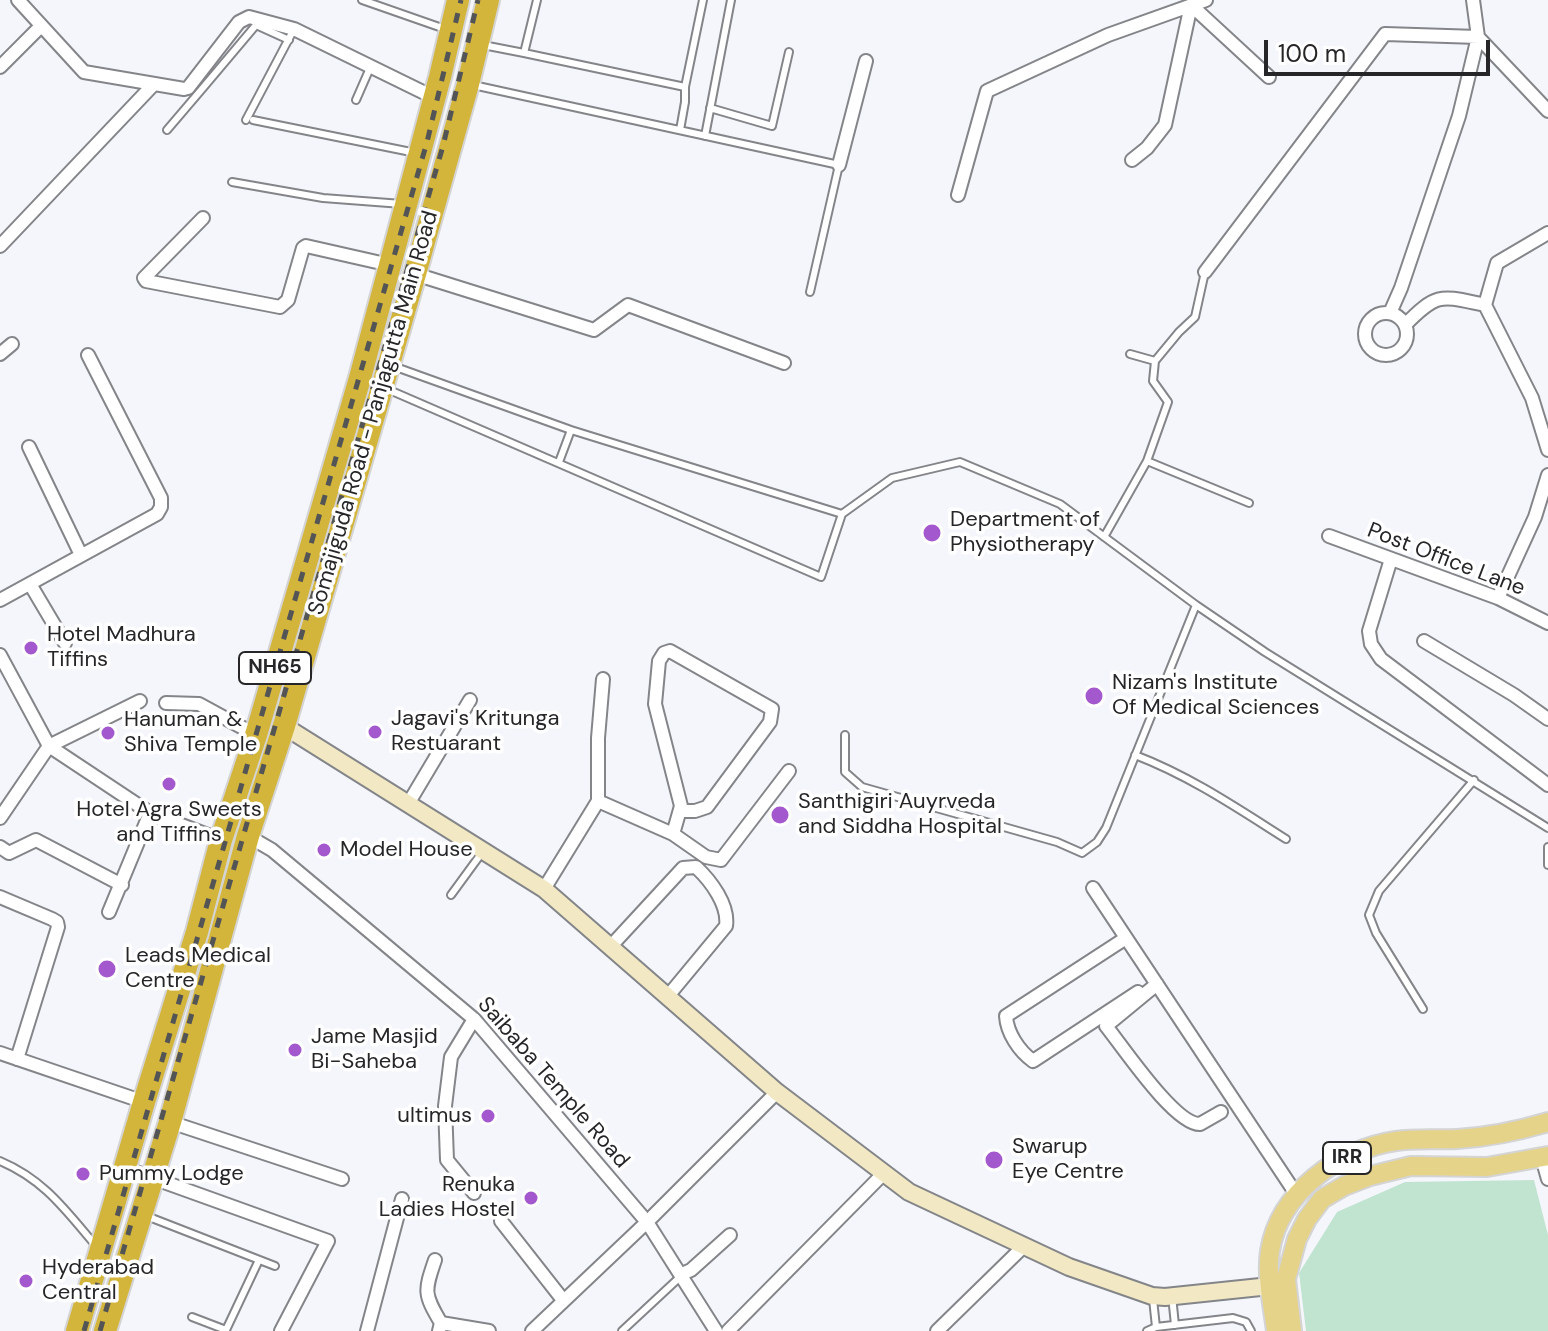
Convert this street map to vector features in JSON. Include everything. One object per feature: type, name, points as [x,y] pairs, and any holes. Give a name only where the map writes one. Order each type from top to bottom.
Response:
[{"type":"highway","name":"Somajiguda Road - Panjagutta Main Road","points":[[77,1331],[360,378],[458,0]]},
{"type":"highway","name":"Somajiguda Road - Panjagutta Main Road","points":[[105,1331],[170,1122],[248,836],[284,726],[418,263],[488,0]]},
{"type":"highway","points":[[392,256],[418,263]]},
{"type":"highway","points":[[62,1331],[86,1300]]},
{"type":"main road","name":"IRR","points":[[1276,1330],[1269,1253],[1275,1230],[1296,1194],[1316,1177],[1342,1160],[1394,1141],[1501,1134],[1548,1122]]},
{"type":"main road","name":"IRR","points":[[1276,1330],[1297,1239],[1322,1199],[1370,1176],[1411,1166],[1487,1167],[1545,1157]]},
{"type":"street","points":[[18,0],[84,72],[184,89],[199,84],[243,19],[249,17],[291,35],[337,48],[370,68],[435,98]]},
{"type":"street","points":[[958,195],[987,91],[1108,35],[1206,0]]},
{"type":"street","points":[[1390,313],[1459,116],[1478,37],[1473,0]]},
{"type":"street","points":[[1191,5],[1269,77]]},
{"type":"street","points":[[1132,160],[1147,148],[1165,125],[1191,5]]},
{"type":"street","points":[[0,67],[41,26]]},
{"type":"street","points":[[1205,272],[1385,34],[1478,37],[1548,111]]},
{"type":"street","points":[[839,165],[866,61]]},
{"type":"street","points":[[0,246],[154,84]]},
{"type":"street","points":[[203,218],[144,278],[146,281],[280,307],[288,300],[306,246],[392,256]]},
{"type":"street","points":[[1548,233],[1497,263],[1485,305],[1532,398],[1548,450]]},
{"type":"street","points":[[418,263],[594,330],[628,305],[784,363]]},
{"type":"street","points":[[1405,325],[1436,298],[1449,297],[1485,305]]},
{"type":"street","points":[[1397,315],[1405,325],[1407,337],[1401,349],[1389,355],[1375,352],[1365,339],[1366,327],[1374,316],[1397,315]]},
{"type":"street","points":[[0,354],[12,344]]},
{"type":"street","points":[[1,597],[157,514],[161,507],[161,498],[88,355]]},
{"type":"street","points":[[29,447],[81,555]]},
{"type":"street","points":[[1498,598],[1535,517],[1548,475]]},
{"type":"street","name":"Post Office Lane","points":[[1329,536],[1498,598],[1548,623]]},
{"type":"street","points":[[1391,559],[1369,631],[1371,644],[1381,659],[1548,785]]},
{"type":"street","points":[[30,584],[65,643]]},
{"type":"street","points":[[1424,641],[1548,719]]},
{"type":"street","points":[[673,834],[681,806],[655,704],[659,661],[664,653],[670,651],[772,709],[774,713],[707,807],[680,811]]},
{"type":"street","points":[[0,655],[49,746],[150,813],[221,840]]},
{"type":"street","points":[[544,889],[598,801],[598,738],[603,679]]},
{"type":"street","points":[[408,804],[470,700]]},
{"type":"street","points":[[0,818],[49,746],[140,701]]},
{"type":"street","points":[[166,703],[199,704],[256,735]]},
{"type":"street","points":[[284,726],[544,889],[777,1092],[909,1192],[1069,1267],[1152,1296],[1270,1286]]},
{"type":"street","points":[[598,801],[673,834],[706,857],[721,860],[789,771]]},
{"type":"street","points":[[109,912],[150,813]]},
{"type":"street","name":"Saibaba Temple Road","points":[[248,836],[272,850],[474,1019],[647,1222],[716,1331]]},
{"type":"street","points":[[0,847],[9,853],[36,840],[122,885]]},
{"type":"street","points":[[611,946],[683,868],[696,867],[713,882],[727,917],[726,926],[668,996]]},
{"type":"street","points":[[1093,888],[1296,1194]]},
{"type":"street","points":[[0,897],[52,919],[58,927],[17,1059]]},
{"type":"street","points":[[1126,938],[1006,1016],[1007,1027],[1026,1056],[1033,1061],[1138,992]]},
{"type":"street","points":[[1157,984],[1106,1026],[1169,1106],[1188,1122],[1200,1124],[1221,1112]]},
{"type":"street","points":[[474,1019],[451,1057],[445,1106],[447,1160],[474,1193]]},
{"type":"street","points":[[0,1053],[144,1102]]},
{"type":"street","points":[[532,1331],[777,1092]]},
{"type":"street","points":[[170,1122],[342,1179]]},
{"type":"street","points":[[1545,1157],[1548,1179]]},
{"type":"street","points":[[125,1168],[328,1241],[281,1331]]},
{"type":"street","points":[[728,1331],[884,1173]]},
{"type":"street","points":[[367,1331],[402,1199]]},
{"type":"street","points":[[501,1221],[563,1300]]},
{"type":"street","points":[[682,1274],[691,1270],[730,1235]]},
{"type":"street","points":[[937,1331],[1024,1246]]},
{"type":"street","points":[[435,1260],[425,1287],[440,1327],[489,1331]]},
{"type":"lane","points":[[362,0],[451,31]]},
{"type":"lane","points":[[524,53],[537,0]]},
{"type":"lane","points":[[680,130],[685,87],[703,0]]},
{"type":"lane","points":[[705,136],[731,0]]},
{"type":"lane","points":[[291,35],[250,120],[419,154]]},
{"type":"lane","points":[[478,44],[685,87]]},
{"type":"lane","points":[[710,108],[772,126],[789,52]]},
{"type":"lane","points":[[356,100],[370,68]]},
{"type":"lane","points":[[167,130],[199,84]]},
{"type":"lane","points":[[468,84],[839,165],[810,292]]},
{"type":"lane","points":[[232,182],[323,198],[405,205]]},
{"type":"lane","points":[[1104,537],[1147,461],[1168,402],[1153,381],[1155,361],[1195,317],[1205,272]]},
{"type":"lane","points":[[1130,354],[1155,361]]},
{"type":"lane","points":[[384,375],[842,514]]},
{"type":"lane","points":[[384,375],[559,462],[821,577],[842,514],[892,478],[960,462],[1060,504],[1265,652],[1548,828]]},
{"type":"lane","points":[[559,462],[571,430]]},
{"type":"lane","points":[[1147,461],[1249,503]]},
{"type":"lane","points":[[845,735],[845,772],[862,787],[1057,842],[1082,853],[1097,842],[1106,828],[1196,605]]},
{"type":"lane","points":[[1135,755],[1197,783],[1286,839]]},
{"type":"lane","points":[[1423,1009],[1376,933],[1369,915],[1379,891],[1474,780]]},
{"type":"lane","points":[[1548,847],[1548,865]]},
{"type":"lane","points":[[451,895],[483,851]]},
{"type":"lane","points":[[0,1161],[42,1184],[99,1250]]},
{"type":"lane","points":[[141,1213],[275,1266]]},
{"type":"lane","points":[[192,1317],[226,1330],[259,1260]]},
{"type":"lane","points":[[622,1331],[682,1274]]},
{"type":"lane","points":[[1152,1296],[1156,1327]]},
{"type":"lane","points":[[1172,1296],[1175,1325]]},
{"type":"lane","points":[[1147,1331],[1156,1327],[1233,1318],[1246,1322],[1251,1331]]},
{"type":"green space","points":[[1534,1180],[1548,1235],[1548,1331],[1306,1331],[1299,1273],[1337,1212],[1405,1182]]},
{"type":"railway","points":[[84,1331],[427,142],[461,0]]},
{"type":"railway","points":[[100,1331],[443,146],[478,0]]},
{"type":"place","name":"Department of Physiotherapy","points":[[932,533]]},
{"type":"place","name":"Hotel Madhura Tiffins","points":[[31,648]]},
{"type":"place","name":"Nizam's Institute Of Medical Sciences","points":[[1094,696]]},
{"type":"place","name":"Jagavi's Kritunga Restuarant","points":[[375,732]]},
{"type":"place","name":"Hanuman & Shiva Temple","points":[[108,733]]},
{"type":"place","name":"Hotel Agra Sweets and Tiffins","points":[[169,784]]},
{"type":"place","name":"Santhigiri Auyrveda and Siddha Hospital","points":[[780,815]]},
{"type":"place","name":"Model House","points":[[324,850]]},
{"type":"place","name":"Leads Medical Centre","points":[[107,969]]},
{"type":"place","name":"Jame Masjid Bi-Saheba","points":[[295,1050]]},
{"type":"place","name":"ultimus","points":[[488,1116]]},
{"type":"place","name":"Swarup Eye Centre","points":[[994,1160]]},
{"type":"place","name":"Pummy Lodge","points":[[83,1174]]},
{"type":"place","name":"Renuka Ladies Hostel","points":[[531,1198]]},
{"type":"place","name":"Hyderabad Central","points":[[26,1281]]}]
